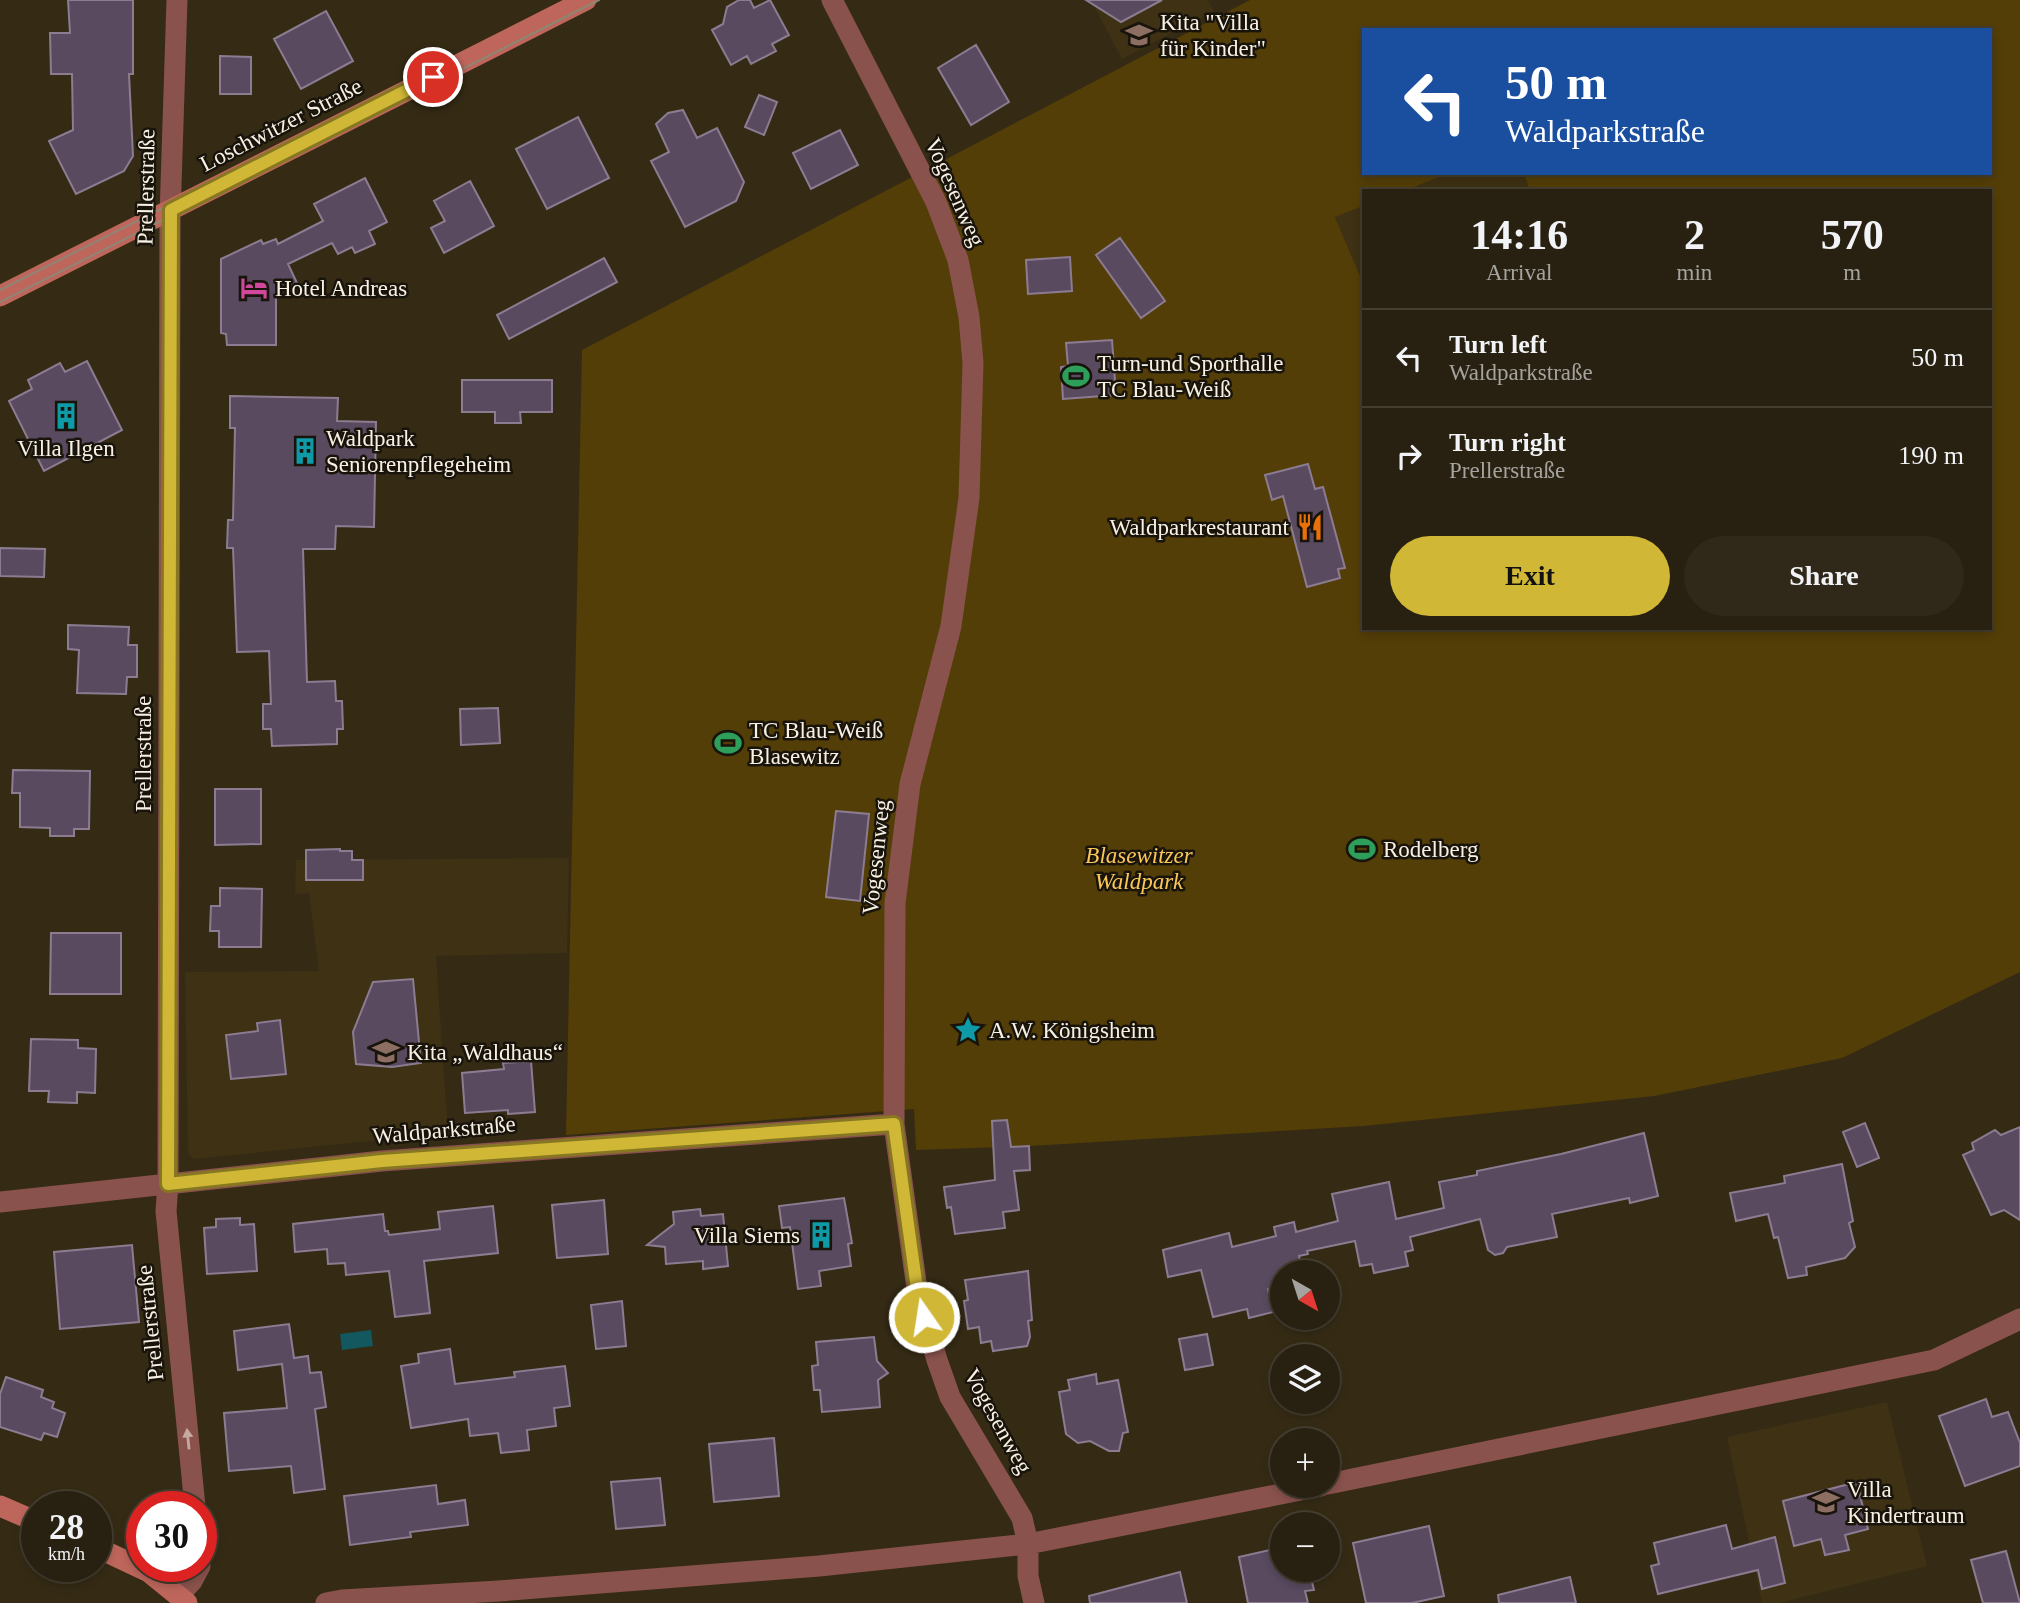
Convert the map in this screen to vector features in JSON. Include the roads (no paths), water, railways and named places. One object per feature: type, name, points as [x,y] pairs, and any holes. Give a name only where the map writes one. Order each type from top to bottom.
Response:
[{"type":"street","name":"Prellerstraße","points":[[177,0],[171,210],[166,1210],[193,1491]]},
{"type":"street","name":"Loschwitzer Straße","points":[[0,296],[586,0]]},
{"type":"street","name":"Vogesenweg","points":[[832,0],[940,213],[958,260],[969,317],[973,363],[969,498],[951,626],[910,784],[895,903],[894,1124],[918,1296],[950,1397],[1022,1518],[1028,1544],[1028,1576],[1034,1603]]},
{"type":"street","name":"Waldparkstraße","points":[[0,1202],[382,1161],[894,1124]]},
{"type":"street","points":[[1340,1482],[1934,1360],[2020,1319]]},
{"type":"street","points":[[334,1601],[819,1566],[1028,1544],[1270,1496]]},
{"type":"street","points":[[0,1506],[21,1515]]},
{"type":"street","points":[[112,1555],[149,1572],[183,1599],[192,1582]]},
{"type":"water","points":[[371,1330],[373,1346],[342,1350],[340,1334]]},
{"type":"tram line","points":[[0,302],[599,0]]},
{"type":"tram line","points":[[0,290],[427,75]]},
{"type":"place","name":"Kita \"Villa für Kinder\"","points":[[1139,35]]},
{"type":"place","name":"Hotel Andreas","points":[[254,288]]},
{"type":"place","name":"Turn-und Sporthalle TC Blau-Weiß","points":[[1076,376]]},
{"type":"place","name":"Villa Ilgen","points":[[66,416]]},
{"type":"place","name":"Waldpark Seniorenpflegeheim","points":[[305,451]]},
{"type":"place","name":"Waldparkrestaurant","points":[[1310,527]]},
{"type":"place","name":"TC Blau-Weiß Blasewitz","points":[[728,743]]},
{"type":"place","name":"Rodelberg","points":[[1362,849]]},
{"type":"place","name":"A.W. Königsheim","points":[[968,1030]]},
{"type":"place","name":"Kita „Waldhaus“","points":[[386,1052]]},
{"type":"place","name":"Villa Siems","points":[[821,1235]]},
{"type":"place","name":"Villa Kindertraum","points":[[1826,1502]]},
{"type":"park label","name":"Blasewitzer Waldpark","points":[[1139,868]]}]
